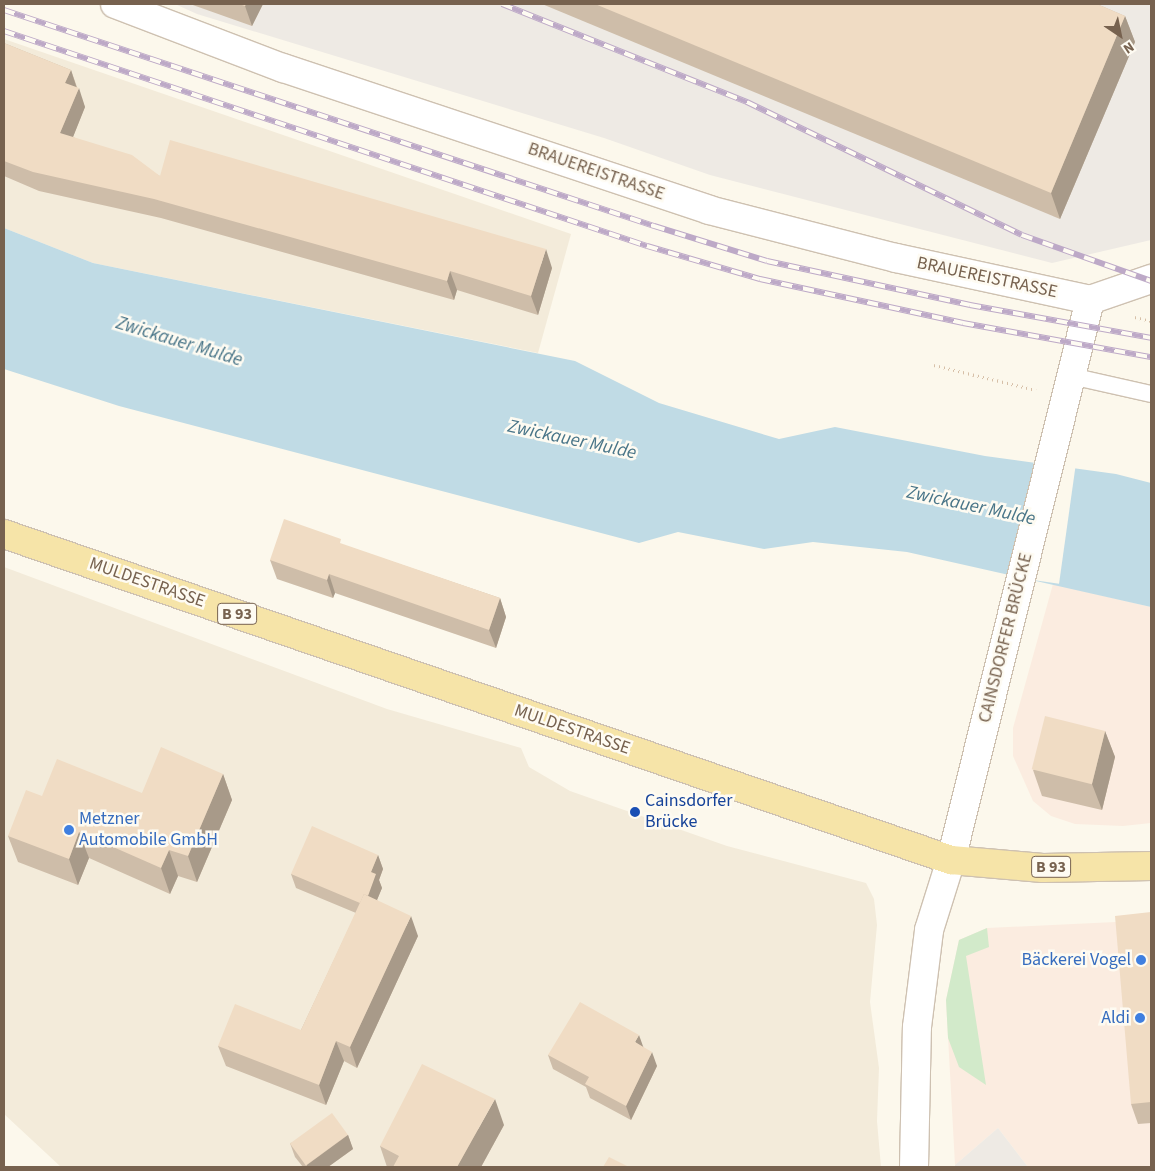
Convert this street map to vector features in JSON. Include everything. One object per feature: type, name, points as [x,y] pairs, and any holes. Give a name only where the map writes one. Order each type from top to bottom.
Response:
[{"type":"main road","name":"MULDESTRASSE","points":[[4,534],[951,860],[1043,868],[1151,866]]},
{"type":"street","name":"BRAUEREISTRASSE","points":[[115,4],[283,68],[709,210],[896,258],[1090,300]]},
{"type":"street","points":[[1090,300],[1151,279]]},
{"type":"street","name":"CAINSDORFER BRÜCKE","points":[[914,1167],[916,1027],[929,930],[951,860],[1090,300]]},
{"type":"lane","points":[[1068,386],[1151,394]]},
{"type":"path","points":[[1131,317],[1151,321]]},
{"type":"path","points":[[934,366],[1068,386]]},
{"type":"shaded area","points":[[175,4],[1151,4],[1151,240],[1052,263],[710,175],[604,138],[197,14]]},
{"type":"shaded area","points":[[4,39],[571,234],[538,353],[93,263],[4,228]]},
{"type":"shaded area","points":[[4,567],[387,709],[521,748],[529,767],[570,791],[727,846],[866,883],[874,899],[877,925],[870,1002],[879,1068],[877,1121],[881,1167],[61,1167],[4,1114]]},
{"type":"shaded area","points":[[1053,584],[1151,607],[1151,823],[1123,826],[1075,824],[1051,816],[1033,801],[1013,756],[1013,728]]},
{"type":"shaded area","points":[[1115,922],[1151,933],[1151,1167],[1028,1167],[998,1128],[955,1165],[946,1000],[959,940],[987,928]]},
{"type":"shaded area","points":[[998,1128],[1028,1167],[955,1167],[955,1165]]},
{"type":"green space","points":[[987,928],[989,947],[966,956],[986,1085],[959,1067],[948,1038],[946,1000],[959,940]]},
{"type":"water","name":"Zwickauer Mulde","points":[[4,228],[93,263],[575,361],[659,403],[779,439],[835,427],[985,456],[1116,474],[1151,483],[1151,607],[907,552],[813,542],[764,549],[678,532],[639,543],[119,406],[4,369]]},
{"type":"pier","points":[[1034,460],[1076,466],[1059,584],[1017,578]]},
{"type":"building","points":[[595,4],[1097,4],[1125,16],[1051,193]]},
{"type":"building","points":[[4,43],[71,70],[65,83],[79,88],[60,133],[132,155],[160,176],[170,140],[546,249],[531,296],[450,271],[447,281],[154,199],[33,172],[4,161]]},
{"type":"building","points":[[284,519],[341,539],[340,543],[500,598],[489,630],[329,574],[327,580],[270,560]]},
{"type":"building","points":[[1045,716],[1105,731],[1092,784],[1032,769]]},
{"type":"building","points":[[161,747],[223,774],[188,856],[169,850],[161,868],[79,832],[69,859],[8,836],[26,790],[42,796],[57,759],[142,793]]},
{"type":"building","points":[[312,826],[378,855],[371,872],[376,874],[368,896],[364,894],[360,903],[291,874]]},
{"type":"building","points":[[364,894],[411,916],[350,1047],[336,1041],[319,1085],[218,1046],[235,1004],[301,1030]]},
{"type":"building","name":"Aldi","points":[[1151,912],[1151,1102],[1131,1104],[1115,916]]},
{"type":"building","points":[[580,1002],[639,1035],[635,1042],[652,1052],[626,1106],[585,1084],[589,1077],[548,1055]]},
{"type":"building","points":[[422,1064],[495,1099],[457,1167],[393,1167],[399,1156],[380,1146]]},
{"type":"building","points":[[332,1113],[348,1135],[306,1165],[290,1144]]},
{"type":"building","points":[[609,1157],[629,1167],[603,1167]]},
{"type":"railway","points":[[502,4],[747,102],[1022,235],[1151,281]]},
{"type":"railway","points":[[4,10],[654,226],[767,261],[970,305],[1151,338]]},
{"type":"railway","points":[[4,31],[647,246],[760,279],[963,323],[1151,357]]},
{"type":"place","name":"Cainsdorfer Brücke","points":[[635,812]]},
{"type":"place","name":"Metzner Automobile GmbH","points":[[69,830]]},
{"type":"place","name":"Bäckerei Vogel","points":[[1141,960]]},
{"type":"place","name":"Aldi","points":[[1140,1018]]}]
